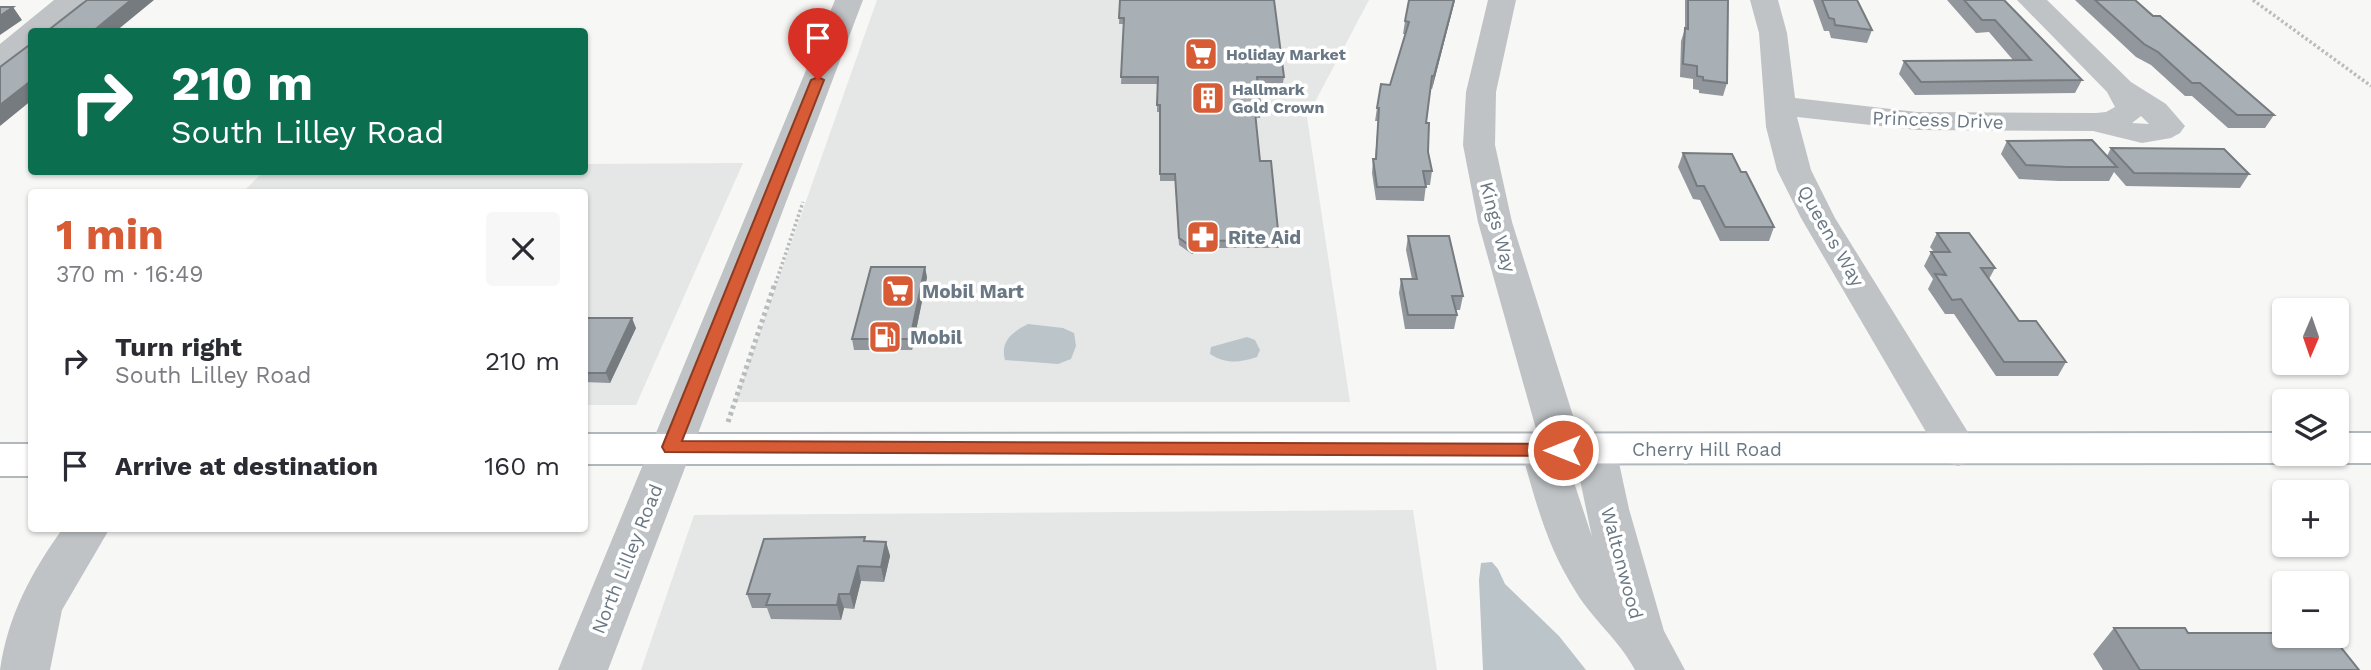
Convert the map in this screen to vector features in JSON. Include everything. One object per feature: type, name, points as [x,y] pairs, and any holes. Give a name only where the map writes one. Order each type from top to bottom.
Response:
[{"type":"main road","name":"Cherry Hill Road","points":[[588,449],[2272,448]]},
{"type":"main road","points":[[2349,448],[2371,448]]},
{"type":"main road","points":[[0,460],[28,460]]},
{"type":"street","points":[[38,28],[71,0]]},
{"type":"street","name":"North Lilley Road","points":[[583,670],[849,0]]},
{"type":"street","name":"Kings Way","points":[[1503,0],[1481,92],[1479,145],[1495,222],[1567,450]]},
{"type":"street","name":"Queens Way","points":[[1765,0],[1773,33],[1787,148],[1804,194],[1958,450]]},
{"type":"street","name":"Princess Drive","points":[[2031,0],[2120,88],[2155,111],[2169,126],[2160,132],[2145,135],[2096,122]]},
{"type":"street","points":[[0,58],[28,36]]},
{"type":"street","name":"Princess Drive","points":[[1780,106],[1917,121],[2096,122],[2118,119],[2131,108],[2120,88]]},
{"type":"street","name":"Waltonwood","points":[[1567,450],[1607,509],[1651,653]]},
{"type":"street","points":[[25,670],[29,634],[39,603],[85,532]]},
{"type":"path","points":[[2253,0],[2371,86]]},
{"type":"path","points":[[720,447],[804,198]]},
{"type":"shaded area","points":[[877,0],[1369,0],[1307,117],[1350,402],[735,402]]},
{"type":"shaded area","points":[[743,163],[636,405],[588,405],[588,189],[246,189],[260,175],[588,175],[588,164]]},
{"type":"shaded area","points":[[1028,324],[1063,328],[1074,333],[1076,346],[1071,359],[1058,364],[1005,360],[1006,342],[1017,330]]},
{"type":"shaded area","points":[[1247,337],[1255,340],[1260,350],[1257,357],[1232,362],[1210,354],[1211,347]]},
{"type":"shaded area","points":[[1413,510],[1437,670],[641,670],[694,515]]},
{"type":"shaded area","points":[[1492,562],[1505,584],[1559,636],[1586,670],[1483,670],[1479,580],[1481,563]]},
{"type":"building","points":[[87,0],[131,0],[97,28],[51,28]]},
{"type":"building","points":[[1120,0],[1274,0],[1284,77],[1257,77],[1261,112],[1255,112],[1260,161],[1271,161],[1279,240],[1201,241],[1192,247],[1179,238],[1175,174],[1160,174],[1158,77],[1121,77],[1124,18],[1119,18]]},
{"type":"building","points":[[1409,0],[1454,0],[1432,76],[1426,123],[1429,123],[1428,152],[1432,171],[1423,171],[1426,187],[1377,187],[1373,159],[1376,159],[1377,108],[1381,84],[1390,85],[1409,22],[1405,21]]},
{"type":"building","points":[[1688,0],[1728,0],[1727,83],[1703,80],[1703,77],[1697,76],[1697,66],[1683,64],[1685,28],[1688,29]]},
{"type":"building","points":[[1822,0],[1857,0],[1872,30],[1835,25]]},
{"type":"building","points":[[1964,0],[2004,0],[2082,80],[1921,82],[1904,61],[2031,60],[1995,20],[1982,20]]},
{"type":"building","points":[[2095,0],[2135,0],[2153,16],[2160,16],[2274,115],[2237,115],[2200,83],[2192,83]]},
{"type":"building","points":[[0,7],[13,7],[0,16]]},
{"type":"building","points":[[28,46],[28,83],[0,105],[0,67]]},
{"type":"building","points":[[2092,140],[2117,167],[2026,165],[2007,141]]},
{"type":"building","points":[[2111,148],[2224,149],[2249,174],[2134,173]]},
{"type":"building","points":[[1683,153],[1732,154],[1741,172],[1746,172],[1774,227],[1725,227],[1704,186],[1697,186]]},
{"type":"building","points":[[1937,233],[1969,233],[1995,268],[1981,268],[2019,321],[2036,321],[2066,362],[2004,362],[1961,299],[1952,300],[1935,274],[1946,275],[1931,252],[1950,252]]},
{"type":"building","points":[[1408,236],[1449,236],[1463,296],[1452,296],[1457,315],[1408,315],[1401,279],[1417,279]]},
{"type":"building","points":[[871,267],[925,267],[910,339],[852,339]]},
{"type":"building","points":[[588,318],[632,318],[606,373],[588,373]]},
{"type":"building","points":[[865,537],[864,541],[886,542],[881,567],[858,566],[850,594],[839,594],[837,605],[766,605],[770,594],[747,594],[764,539]]},
{"type":"building","points":[[2114,628],[2185,628],[2188,633],[2272,633],[2272,648],[2341,648],[2359,670],[2140,670]]},
{"type":"place","name":"Holiday Market","points":[[1201,54]]},
{"type":"place","name":"Hallmark Gold Crown","points":[[1208,98]]},
{"type":"place","name":"Rite Aid","points":[[1203,237]]},
{"type":"place","name":"Mobil Mart","points":[[898,291]]},
{"type":"place","name":"Mobil","points":[[885,337]]},
{"type":"route","points":[[818,80],[671,447],[1563,450]]}]
